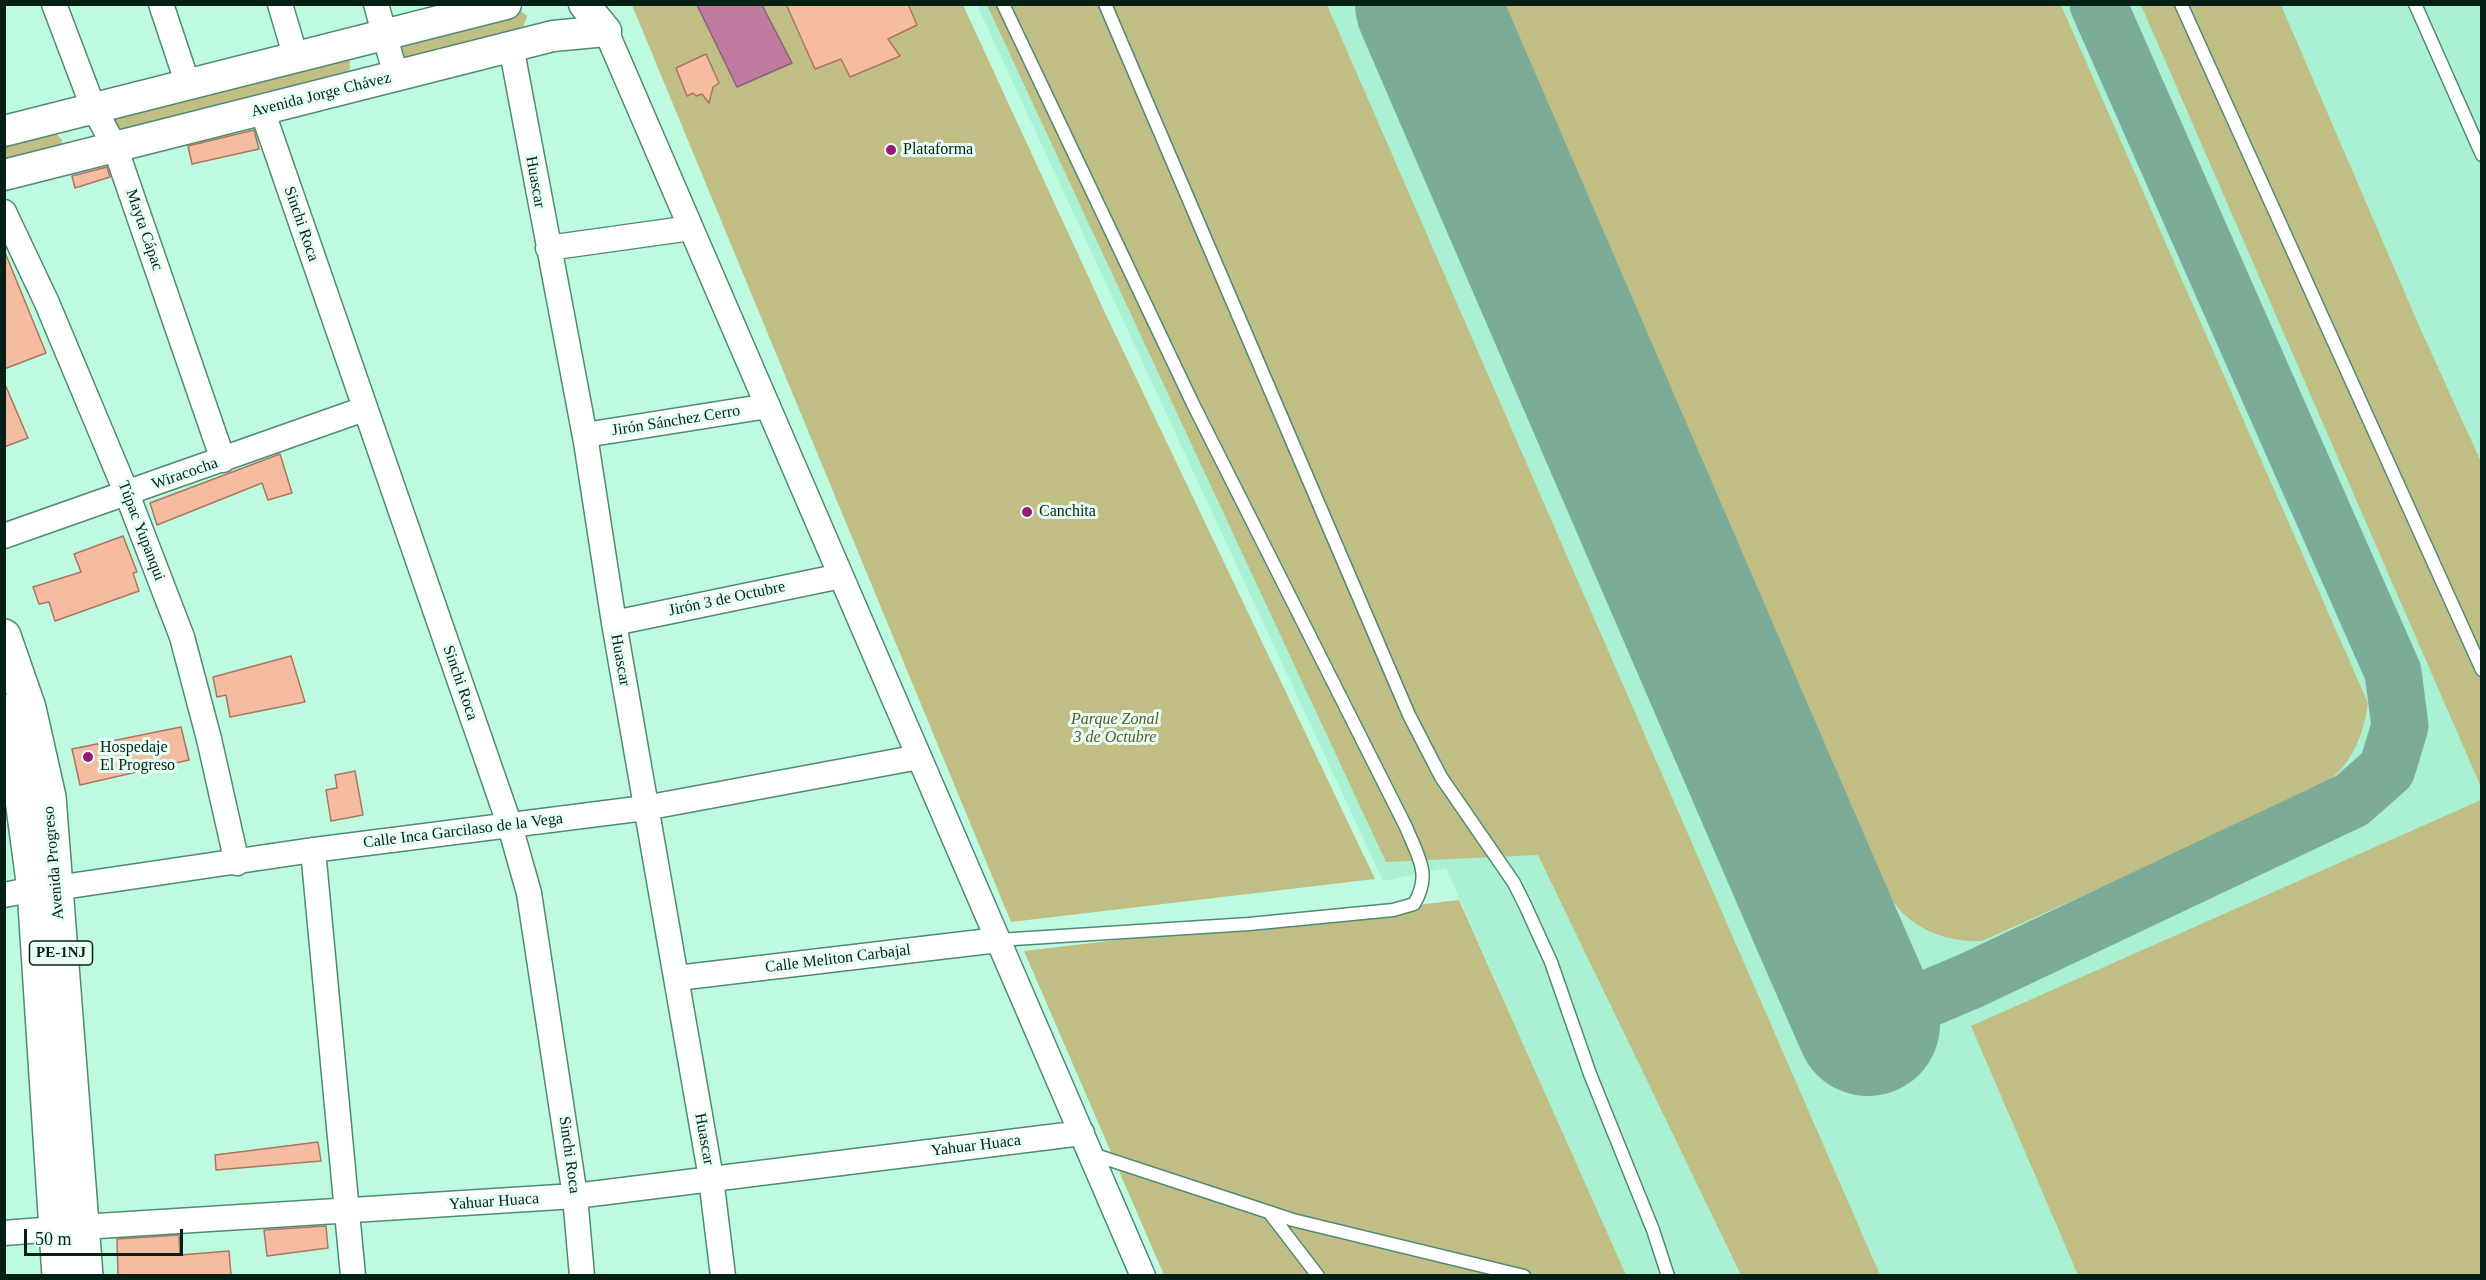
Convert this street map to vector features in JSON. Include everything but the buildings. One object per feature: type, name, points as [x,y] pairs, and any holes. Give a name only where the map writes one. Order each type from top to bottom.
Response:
[{"type":"main road","name":"Avenida Progreso","points":[[4,636],[29,708],[49,797],[31,890]]},
{"type":"main road","name":"Avenida Progreso","points":[[4,711],[17,762],[69,1228],[86,1275]]},
{"type":"main road","name":"Avenida Progreso","points":[[59,1275],[69,1228]]},
{"type":"street","name":"Mayta Cápac","points":[[54,4],[93,107],[115,147],[223,460]]},
{"type":"street","points":[[161,4],[188,85]]},
{"type":"street","points":[[280,4],[296,57]]},
{"type":"street","points":[[376,4],[396,76]]},
{"type":"street","points":[[4,131],[384,35],[467,9],[506,4]]},
{"type":"street","points":[[584,4],[606,30],[1143,1275]]},
{"type":"street","name":"Avenida Jorge Chávez","points":[[4,175],[511,46],[553,36],[606,30]]},
{"type":"street","name":"Huascar","points":[[511,46],[585,435],[645,808],[711,1178],[723,1275]]},
{"type":"street","name":"Sinchi Roca","points":[[262,110],[510,826],[529,893],[575,1196],[582,1275]]},
{"type":"street","name":"Túpac Yupanqui","points":[[4,212],[47,303],[128,494],[182,637],[209,739],[237,863]]},
{"type":"street","points":[[548,248],[691,228]]},
{"type":"street","name":"Jirón Sánchez Cerro","points":[[585,435],[768,406]]},
{"type":"street","name":"Wiracocha","points":[[4,536],[364,409]]},
{"type":"street","name":"Jirón 3 de Octubre","points":[[614,622],[841,576]]},
{"type":"street","name":"Calle Inca Garcilaso de la Vega","points":[[31,890],[237,863],[313,850],[645,808],[919,757]]},
{"type":"street","points":[[313,850],[353,1275]]},
{"type":"street","name":"Calle Meliton Carbajal","points":[[677,978],[998,940]]},
{"type":"street","name":"Yahuar Huaca","points":[[4,1233],[575,1196],[711,1178],[1086,1143]]},
{"type":"lane","points":[[998,940],[1249,924],[1393,910],[1414,904],[1425,879],[1406,827],[1192,404],[1003,4]]},
{"type":"lane","points":[[1105,4],[1409,715],[1441,777],[1514,884],[1551,963],[1590,1074],[1653,1230],[1668,1275]]},
{"type":"lane","points":[[2181,4],[2481,670]]},
{"type":"lane","points":[[2415,4],[2481,155]]},
{"type":"lane","points":[[1086,1143],[1269,1212],[1524,1275]]},
{"type":"lane","points":[[1269,1212],[1318,1275]]},
{"type":"shaded area","points":[[697,5],[762,5],[792,63],[737,87]]},
{"type":"shaded area","points":[[977,5],[2481,5],[2481,1275],[1625,1275],[1446,868],[1383,881]]},
{"type":"green space","name":"Parque Zonal 3 de Octubre","points":[[632,5],[963,5],[1107,317],[1375,879],[1011,922]]},
{"type":"green space","points":[[987,5],[1327,5],[1880,1275],[1741,1275],[1538,855],[1386,862]]},
{"type":"green space","points":[[1500,5],[2061,5],[2368,703],[2356,746],[2332,779],[2306,796],[1982,941],[1952,939],[1938,935],[1913,922],[1902,912],[1885,888]]},
{"type":"green space","points":[[2141,5],[2281,5],[2420,328],[2481,462],[2481,787]]},
{"type":"green space","points":[[518,9],[527,16],[523,28],[401,63],[398,39]]},
{"type":"green space","points":[[339,54],[350,62],[349,76],[120,132],[110,115]]},
{"type":"green space","points":[[53,130],[62,140],[60,150],[5,164],[5,143]]},
{"type":"green space","points":[[2481,800],[2481,1275],[2078,1275],[1971,1026]]},
{"type":"green space","points":[[1459,900],[1626,1275],[1164,1275],[1024,951]]},
{"type":"taxiway","points":[[1868,1024],[1972,980],[2352,800],[2387,769],[2400,726],[2393,672],[2098,4]]},
{"type":"runway","points":[[1427,4],[1868,1024]]},
{"type":"place","name":"Plataforma","points":[[891,150]]},
{"type":"place","name":"Canchita","points":[[1027,512]]},
{"type":"place","name":"Hospedaje El Progreso","points":[[88,757]]}]
